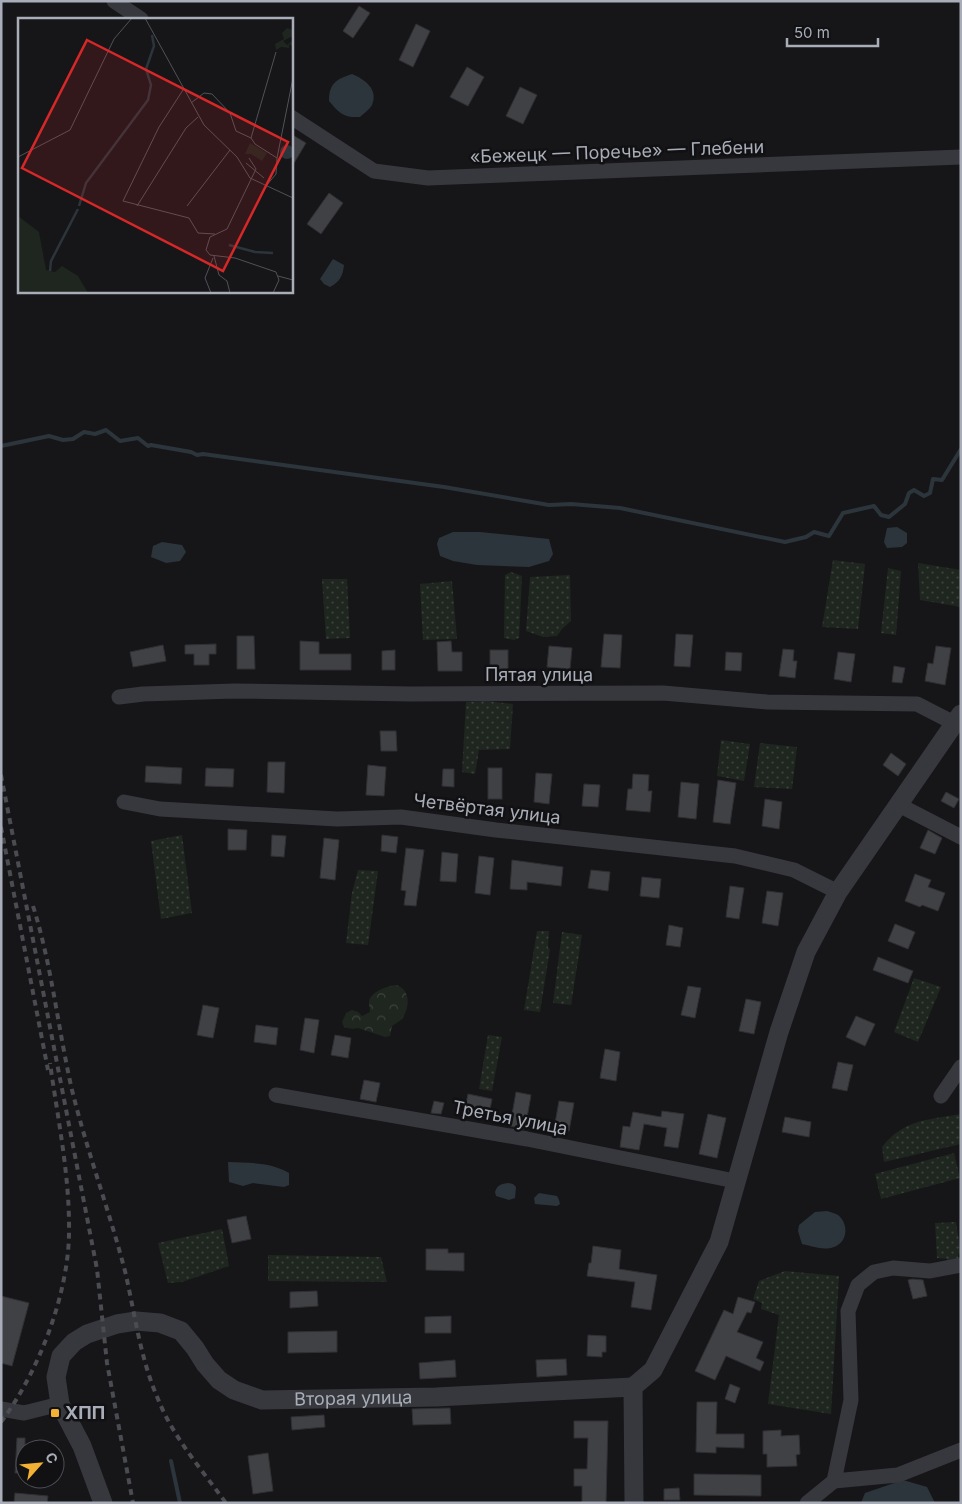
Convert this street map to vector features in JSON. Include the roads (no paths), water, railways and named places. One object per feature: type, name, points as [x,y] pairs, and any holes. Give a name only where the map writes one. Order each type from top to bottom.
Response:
[{"type":"street","points":[[114,1],[140,18]]},
{"type":"street","name":"«Бежецк — Поречье» — Глебени","points":[[292,118],[374,171],[428,178],[961,157]]},
{"type":"street","name":"Пятая улица","points":[[119,697],[143,694],[234,691],[411,694],[662,693],[767,702],[918,704],[958,719]]},
{"type":"street","points":[[634,1503],[634,1387],[653,1370],[719,1242],[779,1032],[806,952],[838,892],[958,719]]},
{"type":"street","name":"Четвёртая улица","points":[[124,802],[160,809],[337,819],[401,817],[496,830],[735,856],[794,870],[838,892]]},
{"type":"street","points":[[899,805],[961,836]]},
{"type":"street","points":[[941,1096],[961,1067]]},
{"type":"street","name":"Третья улица","points":[[276,1095],[527,1139],[735,1181]]},
{"type":"street","points":[[834,1481],[851,1400],[848,1311],[858,1285],[874,1272],[893,1268],[930,1270],[961,1265]]},
{"type":"street","name":"Вторая улица","points":[[103,1503],[82,1446],[60,1404],[56,1377],[61,1356],[74,1342],[103,1328],[136,1321],[160,1323],[181,1331],[219,1380],[234,1390],[262,1400],[436,1397],[634,1387]]},
{"type":"street","points":[[1,1409],[24,1413],[60,1404]]},
{"type":"street","points":[[807,1503],[834,1481],[898,1475],[961,1450]]},
{"type":"waterway","points":[[1,446],[49,436],[63,440],[73,439],[84,432],[95,434],[106,430],[120,441],[138,438],[148,446],[191,452],[197,455],[203,454],[444,487],[549,505],[571,504],[620,508],[785,542],[806,537],[814,532],[829,536],[843,513],[874,506],[881,515],[889,517],[905,504],[909,493],[914,490],[924,496],[930,493],[933,479],[942,480],[961,449]]},
{"type":"waterway","points":[[171,1461],[180,1503]]},
{"type":"railway","points":[[1,775],[97,1269],[107,1363],[133,1503]]},
{"type":"railway","points":[[1,827],[48,1070]]},
{"type":"railway","points":[[33,906],[45,951],[72,1090],[125,1271],[138,1336],[147,1368],[158,1399],[172,1427],[226,1503]]},
{"type":"railway","points":[[1,1422],[15,1402],[39,1357],[57,1308],[67,1258],[69,1234],[68,1191],[50,1063]]},
{"type":"place","name":"ХПП","points":[[55,1413]]}]
